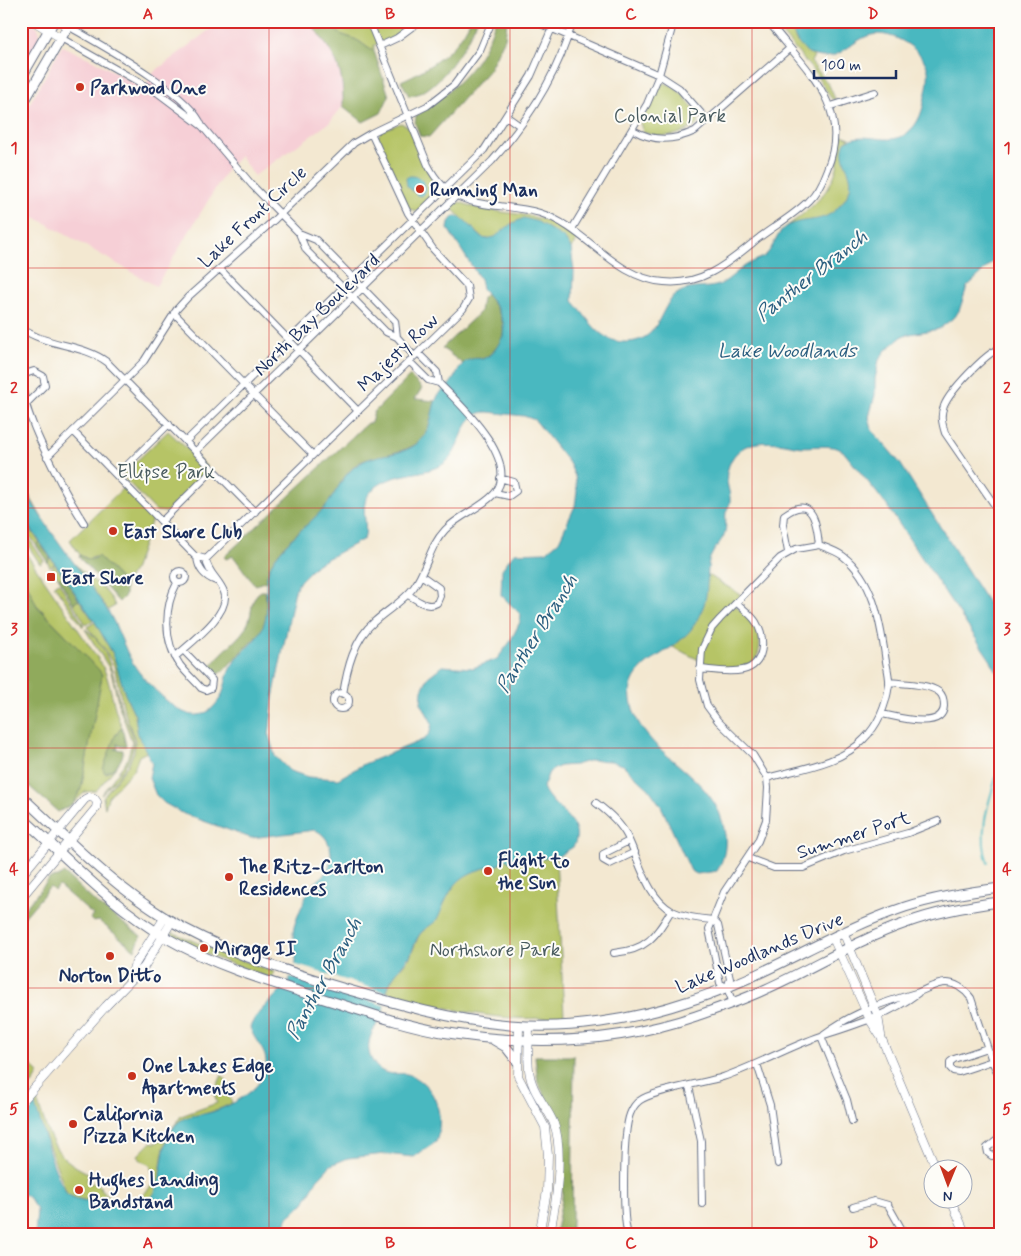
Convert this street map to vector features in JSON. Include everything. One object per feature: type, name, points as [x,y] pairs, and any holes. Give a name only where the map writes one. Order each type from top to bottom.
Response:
[{"type":"main road","points":[[21,78],[54,21]]},
{"type":"main road","points":[[21,107],[69,24]]},
{"type":"main road","name":"Lake Woodlands Drive","points":[[21,796],[99,871],[168,919],[220,947],[275,968],[396,1004],[443,1015],[520,1026],[574,1024],[630,1016],[690,1001],[727,988],[833,938],[903,908],[938,898],[1000,888]]},
{"type":"main road","name":"Lake Woodlands Drive","points":[[21,817],[90,882],[159,933],[213,962],[271,983],[391,1019],[440,1032],[492,1038],[529,1041],[576,1040],[633,1033],[663,1026],[733,1003],[850,947],[906,923],[942,913],[1000,902]]},
{"type":"main road","points":[[492,1038],[506,1047],[518,1061]]},
{"type":"street","points":[[33,21],[156,92],[202,126]]},
{"type":"street","points":[[58,21],[69,24],[140,68],[197,117],[202,126],[252,185],[300,233],[316,240],[396,322],[397,337]]},
{"type":"street","points":[[369,21],[430,169],[446,188],[457,197],[482,206],[540,213],[572,229],[625,271],[648,280],[680,283],[700,278],[721,268],[810,200],[823,180],[831,161],[834,138],[830,106],[820,86],[768,21]]},
{"type":"street","points":[[380,46],[397,38],[420,21]]},
{"type":"street","name":"Lake Front Circle","points":[[46,457],[147,357],[174,313],[188,297],[281,213],[346,150],[371,133],[427,106],[454,85],[480,50],[492,21]]},
{"type":"street","points":[[534,21],[659,75],[679,88],[707,120]]},
{"type":"street","name":"North Bay Boulevard","points":[[186,442],[486,148],[492,135],[534,70],[554,21]]},
{"type":"street","name":"North Bay Boulevard","points":[[196,451],[421,233],[492,161],[520,126],[542,92],[569,36],[573,21]]},
{"type":"street","points":[[572,229],[647,104],[659,75],[674,21]]},
{"type":"street","points":[[633,130],[654,139],[681,138],[707,120],[789,49]]},
{"type":"street","points":[[134,79],[140,68]]},
{"type":"street","points":[[156,92],[161,85]]},
{"type":"street","points":[[830,106],[875,92]]},
{"type":"street","points":[[506,116],[520,126]]},
{"type":"street","name":"Majesty Row","points":[[201,558],[255,512],[466,307],[470,295],[465,282],[421,233],[412,220],[399,198],[371,133]]},
{"type":"street","points":[[300,233],[305,248],[386,332],[397,337],[414,357],[422,374],[430,381],[439,383],[474,418],[490,440],[497,458],[500,478],[495,493],[441,534],[432,548],[421,575],[408,595],[366,629],[354,652],[343,694]]},
{"type":"street","points":[[220,269],[358,412]]},
{"type":"street","points":[[174,313],[313,455]]},
{"type":"street","points":[[21,328],[41,338],[94,353],[126,379],[255,512]]},
{"type":"street","points":[[999,511],[949,440],[942,426],[942,412],[946,400],[990,354],[1000,348]]},
{"type":"street","points":[[414,357],[431,366],[438,373],[439,383]]},
{"type":"street","points":[[422,374],[431,366]]},
{"type":"street","points":[[27,403],[45,385],[43,376],[34,371],[26,373],[22,379],[27,403],[46,457],[60,485],[84,523]]},
{"type":"street","points":[[117,475],[169,424]]},
{"type":"street","points":[[73,431],[201,558],[225,592],[226,601],[223,610],[175,657]]},
{"type":"street","points":[[162,521],[213,470]]},
{"type":"street","points":[[495,493],[509,496],[516,491],[514,482],[500,478]]},
{"type":"street","points":[[788,552],[783,525],[784,514],[800,507],[809,510],[815,517],[819,545]]},
{"type":"street","points":[[733,1003],[727,988],[720,983],[709,929],[724,892],[758,842],[768,809],[767,778],[753,755],[718,721],[707,706],[701,689],[702,649],[712,628],[788,552],[819,545],[843,556],[851,564],[872,597],[880,622],[889,682],[882,714],[864,739],[847,753],[767,778]]},
{"type":"street","points":[[408,595],[430,606],[439,600],[439,588],[421,575]]},
{"type":"street","points":[[177,583],[168,602],[167,616],[170,642],[175,657],[201,688],[206,690],[211,688],[212,680],[183,650]]},
{"type":"street","points":[[700,669],[742,670],[754,665],[759,660],[762,642],[760,631],[752,617],[737,603]]},
{"type":"street","points":[[882,714],[929,721],[939,718],[944,709],[944,700],[939,692],[927,687],[889,682]]},
{"type":"street","points":[[21,876],[87,798],[94,798],[97,806],[21,898]]},
{"type":"street","points":[[596,803],[614,817],[630,841],[652,889],[671,911],[713,920],[718,925],[730,979],[727,988]]},
{"type":"street","points":[[76,810],[86,819]]},
{"type":"street","name":"Summer Port","points":[[748,858],[774,868],[803,868],[844,851],[908,833],[938,821]]},
{"type":"street","points":[[630,841],[603,854],[603,860],[610,864],[634,852]]},
{"type":"street","points":[[614,953],[628,952],[645,945],[658,932],[671,911]]},
{"type":"street","points":[[21,1103],[129,980],[134,966],[168,919]]},
{"type":"street","points":[[844,934],[878,1016],[881,1037]]},
{"type":"street","points":[[833,938],[870,1020],[881,1037],[932,1158]]},
{"type":"street","points":[[821,1036],[842,1021],[874,1006],[944,983],[952,984],[966,991],[975,1006],[987,1048],[1000,1078]]},
{"type":"street","points":[[628,1235],[623,1202],[630,1114],[644,1098],[690,1086],[757,1064],[821,1036],[870,1020],[904,1003],[918,993]]},
{"type":"street","points":[[520,1026],[518,1076],[522,1088],[545,1127],[548,1155],[544,1209],[539,1235]]},
{"type":"street","points":[[529,1026],[529,1074],[532,1085],[554,1124],[558,1157],[555,1212],[549,1235]]},
{"type":"street","points":[[821,1036],[847,1100],[852,1121]]},
{"type":"street","points":[[987,1048],[954,1059],[950,1062],[950,1068],[952,1071],[959,1072],[992,1061]]},
{"type":"street","points":[[757,1064],[770,1105],[778,1164]]},
{"type":"street","points":[[690,1086],[701,1141],[702,1204]]},
{"type":"street","points":[[1000,1138],[987,1148],[988,1153],[992,1156],[1000,1153]]},
{"type":"street","points":[[548,1155],[558,1157]]},
{"type":"street","points":[[854,1207],[874,1201],[888,1205],[904,1235]]},
{"type":"street","points":[[954,1208],[966,1235]]},
{"type":"street","points":[[544,1209],[555,1212]]},
{"type":"shaded area","points":[[21,21],[28,21],[38,27],[39,38],[21,69]]},
{"type":"shaded area","points":[[221,21],[309,21],[335,57],[344,82],[343,106],[329,123],[254,176],[240,156],[228,168],[156,286],[21,209],[21,119],[62,46],[93,60],[144,89],[154,72]]},
{"type":"green space","points":[[309,21],[330,21],[340,34],[355,39],[374,51],[389,96],[381,113],[363,122],[343,106],[343,92],[339,69],[331,51]]},
{"type":"green space","points":[[330,21],[416,21],[389,40],[374,45],[374,51],[355,39],[340,34]]},
{"type":"green space","points":[[470,21],[477,21],[466,43],[450,67],[430,87],[420,93],[409,96],[401,81],[432,64],[450,50]]},
{"type":"green space","points":[[495,21],[507,21],[505,38],[489,70],[429,137],[420,136],[415,123],[416,116],[454,86],[474,65],[489,38]]},
{"type":"green space","points":[[771,21],[777,21],[786,32],[792,27],[796,41],[814,56],[811,62],[829,85],[836,101],[831,98],[816,74]]},
{"type":"green space","name":"Colonial Park","points":[[663,83],[673,87],[688,101],[699,116],[698,124],[671,136],[658,136],[643,132],[640,123],[659,86]]},
{"type":"green space","points":[[401,123],[409,127],[425,166],[437,184],[438,191],[417,211],[408,209],[377,137],[381,131]]},
{"type":"green space","points":[[842,135],[850,138],[845,142],[844,148],[851,179],[851,185],[846,198],[837,209],[826,217],[786,227],[817,202],[829,186],[837,167]]},
{"type":"green space","points":[[459,202],[479,208],[543,219],[578,239],[571,248],[565,239],[557,234],[537,222],[526,220],[513,224],[502,234],[494,238],[484,239],[450,207]]},
{"type":"green space","points":[[486,294],[502,320],[503,336],[493,352],[483,359],[477,358],[463,364],[442,348],[480,312],[482,298]]},
{"type":"green space","points":[[410,376],[422,388],[415,399],[435,401],[429,426],[425,434],[414,445],[406,449],[362,461],[354,467],[325,507],[290,540],[275,558],[269,569],[266,581],[256,585],[233,556],[226,559],[224,557],[367,423],[371,423],[374,412]]},
{"type":"green space","name":"Ellipse Park","points":[[168,431],[206,466],[206,471],[166,512],[156,511],[126,480],[124,473]]},
{"type":"green space","points":[[21,480],[64,552],[110,596],[115,606],[108,610],[45,528],[25,494]]},
{"type":"green space","name":"East Shore Club","points":[[124,487],[153,516],[135,568],[125,584],[98,556],[88,559],[80,555],[70,540]]},
{"type":"green space","points":[[21,514],[39,542],[36,545],[21,523]]},
{"type":"green space","points":[[21,527],[44,561],[40,564],[21,535]]},
{"type":"green space","points":[[39,542],[50,557],[48,563],[36,545]]},
{"type":"green space","points":[[21,546],[101,663],[108,679],[116,712],[122,727],[115,736],[104,772],[107,773],[116,767],[96,791],[85,792],[73,804],[82,784],[102,674],[35,603],[21,571]]},
{"type":"green space","points":[[80,555],[89,559],[94,559],[98,556],[125,584],[125,596],[119,602],[79,557]]},
{"type":"green space","points":[[50,557],[66,580],[58,577],[52,569],[54,564],[50,567],[48,563]]},
{"type":"green space","points":[[21,571],[37,606],[97,667],[102,676],[81,789],[73,804],[58,812],[21,779]]},
{"type":"green space","points":[[702,571],[741,595],[733,604],[746,615],[756,628],[760,646],[759,651],[754,661],[745,667],[735,669],[710,667],[667,644]]},
{"type":"green space","points":[[58,577],[66,580],[79,600],[73,603]]},
{"type":"green space","points":[[59,582],[84,626],[83,627],[54,585]]},
{"type":"green space","points":[[261,591],[265,591],[267,613],[262,631],[218,674],[213,671],[211,666],[245,629],[250,619],[253,601]]},
{"type":"green space","points":[[79,600],[93,620],[86,625],[73,603]]},
{"type":"green space","points":[[95,622],[113,654],[125,694],[135,715],[138,735],[147,752],[139,756],[134,769],[108,797],[105,808],[103,797],[128,765],[134,752],[135,740],[124,710],[114,666],[104,648],[87,627]]},
{"type":"green space","points":[[85,629],[101,645],[106,655],[110,666],[122,711],[133,742],[131,754],[125,767],[101,795],[127,760],[132,742],[120,709],[111,671]]},
{"type":"green space","points":[[122,727],[126,746],[119,746],[117,743],[118,748],[115,749],[123,750],[122,758],[115,767],[105,773],[103,769],[115,736]]},
{"type":"green space","name":"Northshore Park","points":[[556,857],[564,1016],[542,1018],[497,1017],[451,1009],[386,992],[393,977],[410,957],[419,935],[437,918],[448,892],[464,876],[474,870],[499,865],[504,858],[510,862]]},
{"type":"green space","points":[[64,873],[97,904],[141,936],[135,950],[99,921],[93,922],[90,919],[93,915],[59,886],[54,891],[50,887],[21,921],[21,913],[50,878],[58,877]]},
{"type":"green space","points":[[172,932],[274,972],[272,979],[203,953],[174,937]]},
{"type":"green space","points":[[21,1055],[39,1073],[34,1082],[21,1093]]},
{"type":"green space","points":[[535,1056],[574,1056],[572,1223],[569,1235],[555,1235],[562,1198],[563,1145],[558,1120],[538,1083]]},
{"type":"green space","points":[[222,1075],[227,1081],[232,1103],[193,1118],[172,1133],[165,1144],[159,1183],[155,1194],[147,1202],[133,1205],[112,1204],[83,1200],[67,1194],[32,1103],[36,1098],[49,1134],[59,1152],[67,1160],[90,1174],[86,1179],[92,1184],[96,1180],[109,1197],[125,1202],[140,1196],[155,1181],[150,1165],[141,1161],[138,1155],[151,1142],[156,1143],[169,1133],[181,1116],[217,1103],[214,1093],[207,1088],[217,1086]]},
{"type":"water","name":"Lake Woodlands","points":[[792,21],[1000,21],[1000,255],[967,287],[959,311],[952,319],[939,329],[904,335],[885,351],[879,360],[875,379],[875,395],[869,417],[872,430],[900,463],[1000,622],[1000,677],[885,503],[843,451],[826,446],[801,447],[764,442],[745,447],[737,452],[727,472],[730,504],[726,512],[724,535],[709,561],[706,598],[702,610],[689,633],[649,662],[634,678],[631,688],[631,700],[637,720],[648,737],[695,779],[709,795],[720,813],[725,835],[725,845],[723,858],[717,871],[697,874],[691,871],[661,806],[649,789],[623,765],[611,761],[592,760],[575,765],[560,766],[549,772],[543,787],[552,801],[572,822],[576,838],[573,847],[557,857],[510,862],[504,858],[499,865],[476,871],[460,880],[449,894],[438,919],[420,934],[409,958],[391,981],[386,992],[382,1015],[372,1032],[369,1052],[375,1065],[387,1073],[410,1075],[426,1086],[432,1094],[439,1112],[439,1132],[436,1142],[414,1157],[385,1154],[348,1158],[331,1165],[317,1180],[304,1203],[288,1217],[281,1235],[35,1235],[37,1210],[28,1197],[21,1193],[21,1077],[35,1105],[54,1166],[67,1194],[83,1200],[112,1204],[133,1205],[146,1202],[154,1193],[159,1182],[163,1154],[167,1140],[174,1127],[187,1118],[230,1105],[248,1094],[262,1079],[266,1060],[250,1027],[259,1013],[289,981],[293,973],[296,961],[293,939],[295,923],[310,888],[329,867],[331,855],[325,837],[315,830],[251,838],[184,814],[164,803],[156,795],[149,778],[152,763],[138,735],[135,715],[125,694],[113,654],[95,622],[21,514],[21,483],[51,531],[106,608],[130,658],[141,675],[166,700],[180,710],[193,715],[200,715],[213,708],[221,696],[229,671],[235,661],[263,627],[267,604],[266,582],[270,566],[275,558],[325,507],[353,468],[367,460],[401,452],[416,444],[426,433],[437,398],[452,381],[461,366],[469,360],[483,359],[493,353],[503,336],[504,324],[497,308],[482,289],[480,279],[448,229],[449,222],[454,216],[463,219],[485,239],[495,237],[511,224],[524,218],[538,222],[564,238],[571,248],[574,271],[573,301],[603,335],[618,342],[639,340],[654,329],[667,305],[680,292],[721,284],[745,266],[766,255],[786,227],[801,221],[823,218],[837,208],[845,199],[851,183],[843,156],[845,142],[852,138],[860,137],[892,139],[907,133],[915,125],[923,107],[928,84],[928,70],[925,62],[913,48],[897,38],[879,34],[864,38],[832,56],[816,56],[806,51],[798,43],[792,27]],"holes":[[[488,412],[524,416],[535,420],[569,463],[575,476],[577,491],[575,506],[559,541],[546,552],[514,553],[502,569],[501,595],[521,615],[520,622],[510,642],[497,659],[473,668],[442,666],[428,677],[422,690],[421,703],[432,723],[430,732],[425,739],[364,764],[338,779],[308,777],[290,771],[275,756],[269,736],[273,698],[295,590],[300,581],[317,564],[364,539],[366,499],[377,486],[397,477],[428,470],[446,462],[456,449],[467,424],[479,413]]]},
{"type":"water","points":[[410,176],[419,178],[425,184],[426,190],[422,196],[417,195],[407,186],[406,178]]},
{"type":"pier","points":[[293,964],[388,993],[387,1006],[288,976]]},
{"type":"waterway","points":[[988,863],[985,851],[984,826],[1000,764]]},
{"type":"place","name":"Parkwood One","points":[[80,87]]},
{"type":"place","name":"Running Man","points":[[420,189]]},
{"type":"place","name":"East Shore Club","points":[[113,531]]},
{"type":"place","name":"East Shore","points":[[51,577]]},
{"type":"place","name":"Flight to the Sun","points":[[488,871]]},
{"type":"place","name":"The Ritz-Carlton Residences","points":[[229,877]]},
{"type":"place","name":"Mirage II","points":[[204,948]]},
{"type":"place","name":"Norton Ditto","points":[[110,956]]},
{"type":"place","name":"One Lakes Edge Apartments","points":[[132,1076]]},
{"type":"place","name":"California Pizza Kitchen","points":[[73,1124]]},
{"type":"place","name":"Hughes Landing Bandstand","points":[[79,1190]]},
{"type":"water label","name":"Panther Branch","points":[[811,275]]},
{"type":"water label","name":"Panther Branch","points":[[536,633]]},
{"type":"water label","name":"Panther Branch","points":[[323,978]]}]
